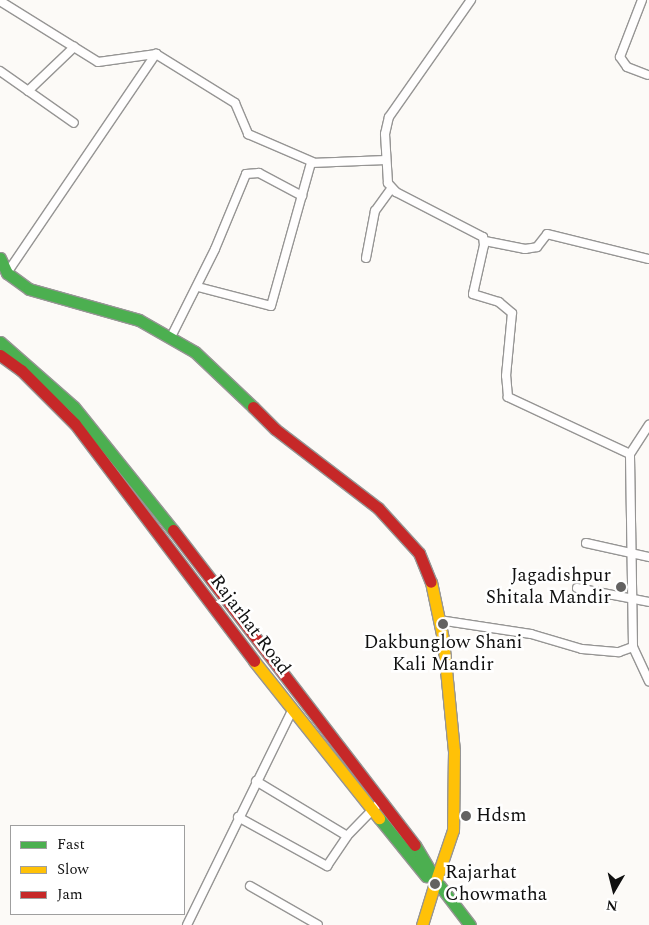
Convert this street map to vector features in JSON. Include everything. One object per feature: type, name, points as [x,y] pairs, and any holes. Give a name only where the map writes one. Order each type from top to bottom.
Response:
[{"type":"main road","points":[[0,258],[7,273],[29,289],[120,313],[171,337],[212,366],[276,429],[390,519],[425,566],[439,620],[452,715],[454,781],[452,830],[422,925]]},
{"type":"main road","points":[[0,342],[90,423],[412,841],[435,884]]},
{"type":"main road","name":"Rajarhat Road","points":[[0,355],[21,370],[75,424],[292,711],[372,810],[470,925]]},
{"type":"main road","name":"Rajarhat Road","points":[[435,884],[465,925]]},
{"type":"street","points":[[366,258],[375,211],[391,189],[386,160],[386,126],[389,117],[471,0]]},
{"type":"street","points":[[642,0],[620,57],[627,67],[648,75]]},
{"type":"street","points":[[0,1],[98,62],[156,54],[236,103],[248,134],[313,162],[386,160]]},
{"type":"street","points":[[28,91],[74,47]]},
{"type":"street","points":[[7,273],[156,54]]},
{"type":"street","points":[[0,71],[74,123]]},
{"type":"street","points":[[198,287],[273,304],[313,162]]},
{"type":"street","points":[[171,337],[198,287],[246,174],[259,173],[302,196]]},
{"type":"street","points":[[391,189],[485,240],[525,249],[537,247],[547,234],[649,259]]},
{"type":"street","points":[[485,240],[473,294],[499,302],[512,313],[506,376],[508,397],[630,454]]},
{"type":"street","points":[[649,424],[630,454],[633,597],[632,647],[649,682]]},
{"type":"street","points":[[586,544],[649,557]]},
{"type":"street","points":[[577,588],[633,597],[649,602]]},
{"type":"street","points":[[439,620],[542,636],[582,649],[619,652],[632,647]]},
{"type":"street","points":[[187,925],[238,817],[292,711]]},
{"type":"street","points":[[256,781],[347,836]]},
{"type":"street","points":[[238,817],[327,866],[347,836],[381,801]]},
{"type":"street","points":[[250,886],[318,925]]},
{"type":"traffic: fast","points":[[0,258],[7,273],[29,289],[139,320],[195,352],[253,407]]},
{"type":"traffic: fast","points":[[0,342],[74,407],[173,530]]},
{"type":"traffic: fast","points":[[379,818],[426,876]]},
{"type":"traffic: fast","points":[[415,845],[437,882],[470,925]]},
{"type":"traffic: slow","points":[[431,582],[443,639],[454,751],[453,830],[434,886]]},
{"type":"traffic: slow","points":[[254,661],[379,818]]},
{"type":"traffic: slow","points":[[422,925],[434,886]]},
{"type":"traffic: jam","points":[[0,355],[21,370],[75,424],[254,661]]},
{"type":"traffic: jam","points":[[253,407],[275,429],[378,508],[419,553],[431,582]]},
{"type":"traffic: jam","points":[[173,530],[415,845]]},
{"type":"place","name":"Jagadishpur Shitala Mandir","points":[[621,587]]},
{"type":"place","name":"Dakbunglow Shani Kali Mandir","points":[[443,624]]},
{"type":"place","name":"Hdsm","points":[[466,816]]},
{"type":"place","name":"Rajarhat Chowmatha","points":[[435,884]]}]
